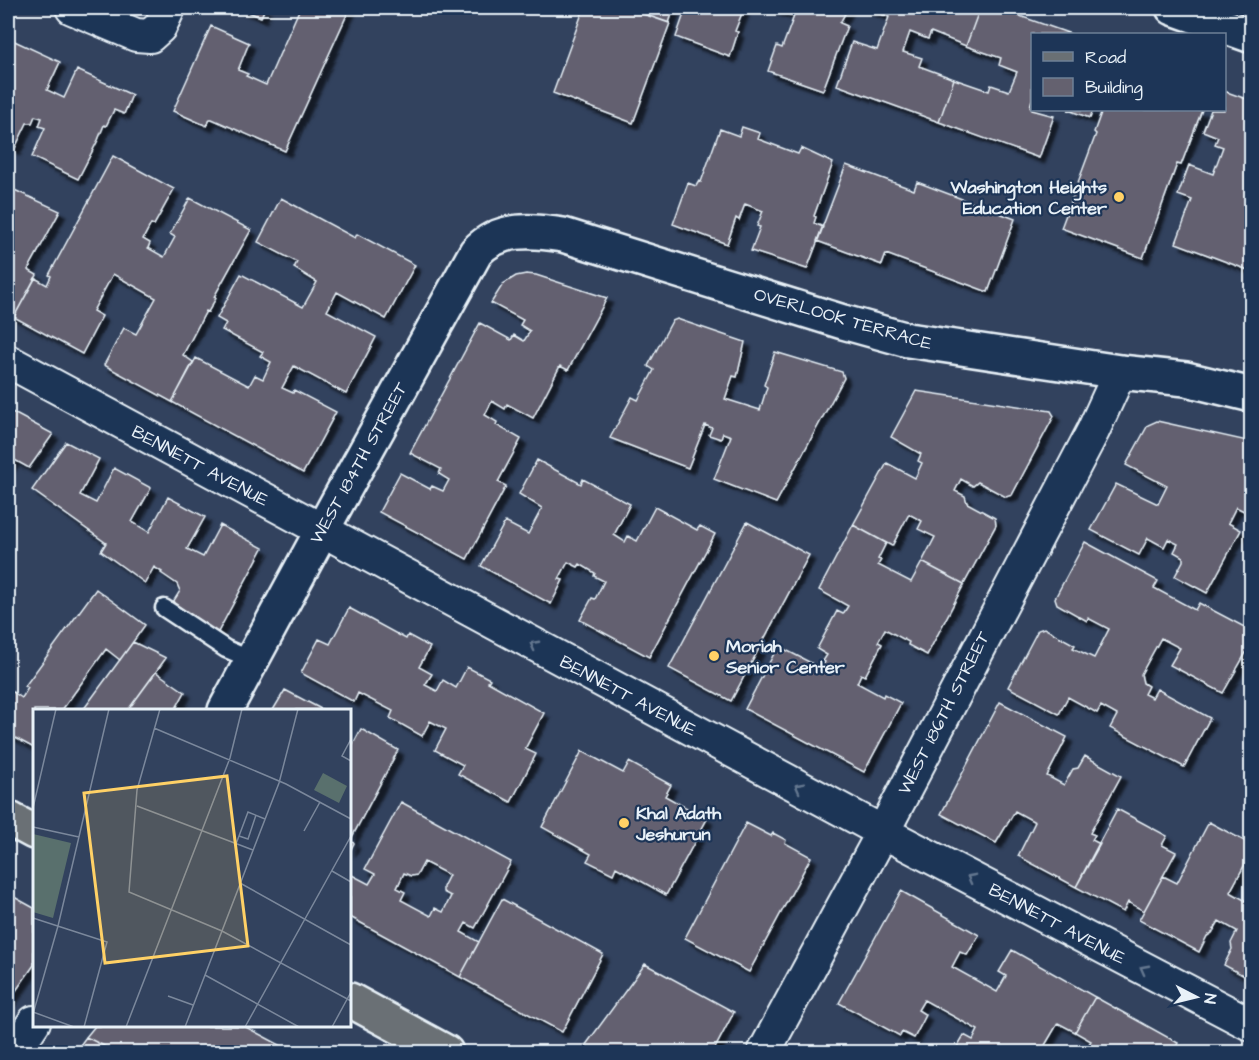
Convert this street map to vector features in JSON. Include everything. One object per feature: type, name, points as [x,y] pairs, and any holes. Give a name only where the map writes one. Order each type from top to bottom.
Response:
[{"type":"main road","points":[[8,818],[33,831]]},
{"type":"main road","points":[[351,1001],[446,1053]]},
{"type":"street","points":[[72,8],[136,35],[150,36],[160,27],[169,8]]},
{"type":"street","points":[[1173,8],[1251,36]]},
{"type":"street","name":"OVERLOOK TERRACE","points":[[510,232],[532,231],[563,235],[908,340],[1120,372],[1186,379],[1251,395]]},
{"type":"street","name":"WEST 184TH STREET","points":[[226,709],[476,252],[489,242],[510,232]]},
{"type":"street","name":"BENNETT AVENUE","points":[[8,361],[883,832],[1251,1025]]},
{"type":"street","name":"WEST 186TH STREET","points":[[764,1053],[883,832],[1093,431],[1120,372]]},
{"type":"street","points":[[14,1053],[33,1024]]},
{"type":"lane","points":[[164,608],[226,649],[252,660]]},
{"type":"building","points":[[238,8],[265,8],[261,17]]},
{"type":"building","points":[[300,8],[350,8],[285,151],[212,119],[207,126],[173,111],[211,26],[249,43],[238,70],[266,85]]},
{"type":"building","points":[[584,8],[626,8],[670,23],[633,123],[553,93]]},
{"type":"building","points":[[626,8],[674,8],[669,23]]},
{"type":"building","points":[[686,8],[744,8],[735,31],[738,32],[730,57],[676,37]]},
{"type":"building","points":[[769,8],[848,8],[840,23],[847,26],[823,90],[768,71],[777,46],[782,48],[794,16]]},
{"type":"building","points":[[864,8],[980,8],[966,46],[931,32],[928,39],[910,32],[903,52],[922,58],[919,66],[954,79],[939,122],[837,85],[852,42],[877,50],[889,17]]},
{"type":"building","points":[[980,8],[997,8],[1068,33],[1031,33],[1031,111],[1054,116],[1039,158],[939,122],[954,79],[989,91],[991,85],[1009,91],[1017,72],[999,65],[1001,58],[966,46]]},
{"type":"building","points":[[8,38],[60,62],[47,90],[64,98],[77,70],[132,95],[124,114],[114,110],[106,126],[104,125],[78,179],[32,157],[45,128],[39,126],[42,118],[35,116],[32,123],[27,123],[14,150],[8,147]]},
{"type":"building","points":[[1226,92],[1252,101],[1252,260],[1248,270],[1176,243],[1192,200],[1178,195],[1189,165],[1213,174],[1223,147],[1215,144],[1218,137],[1203,131],[1211,111],[1226,111]]},
{"type":"building","points":[[1071,111],[1093,111],[1090,118]]},
{"type":"building","name":"Washington Heights Education Center","points":[[1102,111],[1202,111],[1181,165],[1177,164],[1143,258],[1061,228],[1096,134],[1094,132]]},
{"type":"building","points":[[742,127],[760,133],[758,139],[798,154],[801,148],[833,163],[814,216],[816,217],[814,223],[823,227],[807,269],[751,251],[763,211],[745,204],[739,220],[736,218],[727,244],[673,224],[688,183],[696,186],[699,181],[701,182],[720,129],[739,136]]},
{"type":"building","points":[[113,156],[174,189],[154,225],[151,224],[143,239],[150,243],[148,248],[164,257],[175,237],[170,234],[190,198],[251,230],[183,355],[193,362],[172,402],[104,365],[124,328],[136,334],[156,298],[113,274],[93,311],[102,316],[82,354],[14,317],[35,278],[47,285],[51,276],[49,275]]},
{"type":"building","points":[[846,165],[914,190],[917,182],[1015,219],[988,292],[886,254],[882,265],[817,241]]},
{"type":"building","points":[[8,187],[60,211],[28,270],[37,275],[14,317],[8,314]]},
{"type":"building","points":[[281,198],[355,238],[357,234],[415,265],[386,319],[337,292],[327,311],[376,337],[346,394],[294,366],[282,388],[293,393],[294,390],[336,412],[303,473],[172,402],[196,358],[249,386],[255,375],[263,379],[271,362],[260,356],[263,352],[222,330],[226,323],[217,318],[241,274],[303,307],[317,282],[294,268],[297,262],[258,242]]},
{"type":"building","points":[[536,275],[607,298],[568,370],[560,366],[533,418],[507,404],[505,409],[492,401],[485,415],[497,422],[496,425],[521,439],[498,482],[506,486],[467,559],[379,512],[400,473],[430,489],[432,486],[443,491],[449,480],[439,474],[441,469],[410,453],[480,323],[511,340],[514,335],[524,341],[530,331],[520,325],[523,320],[491,303],[503,284],[516,276]]},
{"type":"building","points":[[677,319],[745,342],[737,377],[733,376],[725,399],[760,410],[767,387],[764,385],[775,352],[842,372],[844,378],[776,503],[714,479],[731,436],[723,433],[721,439],[709,435],[712,428],[705,425],[688,468],[610,438],[632,397],[638,400],[654,370],[648,366],[672,321]]},
{"type":"building","points":[[916,391],[1051,411],[1054,416],[1012,495],[1006,497],[978,482],[973,486],[961,479],[955,491],[965,496],[967,503],[995,518],[996,525],[964,584],[922,562],[935,537],[918,529],[922,521],[909,514],[892,546],[853,525],[887,463],[915,478],[922,463],[918,461],[921,454],[891,437]]},
{"type":"building","points":[[8,410],[53,434],[29,468],[13,459],[8,468]]},
{"type":"building","points":[[1157,421],[1252,442],[1252,515],[1236,507],[1228,523],[1241,530],[1207,593],[1175,576],[1183,561],[1183,557],[1174,552],[1178,544],[1168,539],[1164,547],[1148,538],[1139,555],[1091,530],[1116,484],[1158,504],[1167,486],[1126,465],[1148,425]]},
{"type":"building","points":[[66,442],[99,459],[80,495],[96,503],[114,468],[151,488],[132,522],[149,532],[168,497],[205,517],[187,549],[203,557],[220,525],[263,548],[217,634],[173,602],[180,591],[177,584],[162,572],[154,567],[145,583],[101,551],[106,543],[32,490]]},
{"type":"building","points":[[537,460],[581,484],[583,479],[630,504],[614,535],[625,542],[628,536],[637,541],[655,507],[697,530],[700,526],[715,534],[649,657],[580,620],[604,581],[580,564],[578,567],[568,562],[559,579],[563,580],[551,604],[481,566],[505,522],[528,534],[542,508],[519,494]]},
{"type":"building","points":[[747,522],[809,555],[731,701],[669,668]]},
{"type":"building","points":[[853,525],[886,543],[878,559],[881,560],[878,565],[911,582],[922,562],[964,584],[927,655],[885,629],[878,642],[882,644],[865,676],[861,674],[857,683],[883,697],[884,694],[901,703],[864,772],[745,709],[778,646],[821,668],[825,662],[823,661],[827,655],[817,649],[837,611],[843,614],[848,606],[819,590]]},
{"type":"building","points":[[1085,542],[1158,581],[1154,588],[1195,610],[1199,603],[1252,631],[1252,642],[1223,693],[1170,665],[1180,648],[1161,638],[1141,674],[1143,683],[1148,686],[1144,694],[1152,698],[1157,689],[1210,718],[1184,767],[1110,728],[1117,715],[1101,706],[1097,713],[1068,697],[1059,714],[1008,687],[1038,630],[1044,628],[1075,645],[1073,648],[1094,658],[1109,629],[1088,618],[1087,621],[1057,604],[1055,598]]},
{"type":"building","points":[[1252,561],[1252,576],[1246,572]]},
{"type":"building","points":[[96,589],[145,625],[120,660],[106,649],[63,709],[33,709],[33,747],[8,734],[8,694],[10,690],[22,698],[28,688],[25,686]]},
{"type":"building","points":[[349,608],[406,639],[408,635],[430,647],[419,667],[432,674],[425,685],[437,691],[443,680],[456,688],[467,667],[490,679],[488,682],[544,713],[525,749],[536,754],[511,802],[458,774],[463,765],[435,750],[446,729],[430,721],[422,736],[390,718],[393,711],[358,693],[354,702],[301,673],[319,639],[330,644]]},
{"type":"building","points":[[133,642],[166,658],[129,709],[84,709]]},
{"type":"building","points":[[156,672],[185,692],[176,709],[129,709]]},
{"type":"building","points":[[285,690],[321,709],[274,709]]},
{"type":"building","points":[[1000,702],[1067,737],[1047,776],[1064,785],[1073,769],[1078,768],[1085,756],[1121,776],[1090,833],[1095,835],[1092,840],[1100,844],[1076,887],[1018,856],[1035,822],[1015,811],[996,843],[941,814]]},
{"type":"building","points":[[361,729],[398,750],[351,839],[351,746]]},
{"type":"building","name":"Khal Adath Jeshurun","points":[[582,751],[623,773],[629,762],[671,785],[665,796],[707,819],[666,895],[616,867],[613,874],[587,861],[591,854],[542,827]]},
{"type":"building","points":[[401,802],[511,862],[475,928],[466,923],[461,932],[479,942],[460,977],[351,918],[352,875],[369,884],[375,874],[365,869]],"holes":[[[424,862],[449,875],[443,892],[451,896],[443,912],[435,908],[431,916],[401,900],[405,892],[397,888],[404,873],[411,876],[417,875]]]},
{"type":"building","points":[[1117,809],[1167,836],[1162,845],[1176,852],[1144,911],[1128,902],[1123,912],[1076,887]]},
{"type":"building","points":[[1209,822],[1252,845],[1252,851],[1230,892],[1246,901],[1252,891],[1252,980],[1224,965],[1237,931],[1219,921],[1212,933],[1207,936],[1199,952],[1139,920],[1163,876],[1177,883]]},
{"type":"building","points":[[746,823],[771,836],[773,833],[786,840],[785,843],[811,857],[749,972],[685,938]]},
{"type":"building","points":[[901,891],[979,935],[967,955],[960,952],[952,967],[997,992],[1006,976],[999,972],[1012,950],[1095,997],[1075,1032],[1058,1023],[1041,1052],[954,1052],[964,1035],[973,1040],[978,1030],[924,1000],[918,1010],[926,1015],[914,1038],[902,1032],[900,1036],[839,1003]]},
{"type":"building","points":[[8,894],[14,897],[8,907]]},
{"type":"building","points":[[14,897],[33,907],[33,966],[8,1002],[8,907]]},
{"type":"building","points":[[502,899],[603,954],[562,1032],[460,977]]},
{"type":"building","points":[[645,964],[734,1012],[713,1052],[597,1052],[585,1046]]},
{"type":"building","points":[[1095,997],[1178,1043],[1173,1052],[1084,1052],[1091,1041],[1075,1032]]},
{"type":"building","points":[[94,1027],[246,1027],[293,1052],[116,1052],[86,1037]]},
{"type":"building","points":[[86,1037],[116,1052],[75,1052]]},
{"type":"place","name":"Washington Heights Education Center","points":[[1119,197]]},
{"type":"place","name":"Moriah Senior Center","points":[[714,656]]},
{"type":"place","name":"Khal Adath Jeshurun","points":[[624,823]]}]
